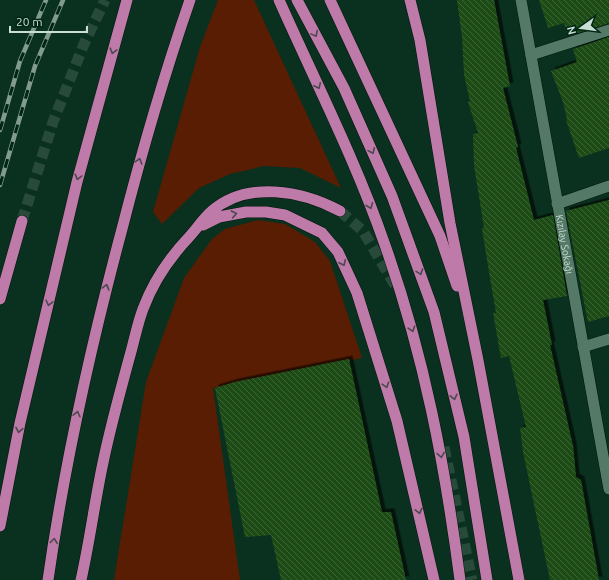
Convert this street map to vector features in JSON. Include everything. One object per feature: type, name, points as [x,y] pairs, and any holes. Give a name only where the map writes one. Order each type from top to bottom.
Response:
[{"type":"highway","points":[[0,526],[20,423],[77,182],[126,0]]},
{"type":"highway","points":[[48,580],[70,444],[104,292],[136,172],[171,54],[190,0]]},
{"type":"highway","points":[[279,0],[365,193],[385,244],[418,348],[435,422],[460,580]]},
{"type":"highway","points":[[297,0],[344,88],[392,196],[434,312],[464,438],[487,580]]},
{"type":"highway","points":[[330,0],[440,236],[463,302],[478,360]]},
{"type":"highway","points":[[410,0],[420,40],[450,223],[478,360],[518,580]]},
{"type":"highway","points":[[80,580],[89,542],[104,459],[143,309],[160,274],[180,247],[212,211],[226,202],[260,192],[283,192],[306,196],[322,201],[340,211]]},
{"type":"highway","points":[[197,228],[219,217],[246,212],[266,212],[285,215],[322,234],[338,252],[357,293],[397,421],[434,580]]},
{"type":"highway","points":[[0,299],[22,221]]},
{"type":"street","name":"Kızılay Sokağı","points":[[521,0],[609,489]]},
{"type":"street","points":[[531,55],[609,30]]},
{"type":"street","points":[[557,204],[609,186]]},
{"type":"street","points":[[583,347],[609,339]]},
{"type":"shaded area","points":[[218,0],[254,0],[341,188],[300,168],[264,166],[230,174],[199,188],[162,224],[153,212],[200,47]]},
{"type":"shaded area","points":[[258,220],[285,224],[315,242],[330,261],[362,358],[213,388],[240,580],[114,580],[146,382],[184,278],[212,239],[225,229]]},
{"type":"building","points":[[457,0],[494,0],[510,86],[503,88],[534,220],[553,215],[567,296],[543,300],[552,345],[550,345],[573,446],[576,477],[581,480],[599,580],[550,580],[523,452],[520,428],[526,427],[509,356],[501,358],[493,313],[496,313],[482,228],[484,228],[474,165],[473,134],[478,133],[468,102],[470,101],[464,75],[462,37]]},
{"type":"building","points":[[539,0],[609,0],[609,23],[568,36],[564,23],[548,28]]},
{"type":"building","points":[[609,37],[609,148],[579,158],[566,120],[563,102],[551,71],[577,62],[573,49]]},
{"type":"building","points":[[609,200],[609,316],[588,322],[566,211]]},
{"type":"building","points":[[349,359],[382,512],[391,512],[406,580],[281,580],[271,535],[245,537],[215,388],[235,382]]},
{"type":"tunnel","points":[[22,221],[53,122],[84,44],[105,0]]},
{"type":"tunnel","points":[[340,211],[363,231],[396,287]]},
{"type":"tunnel","points":[[444,447],[472,580]]},
{"type":"railway","points":[[0,130],[20,61],[46,0]]},
{"type":"railway","points":[[0,185],[35,66],[63,0]]}]
